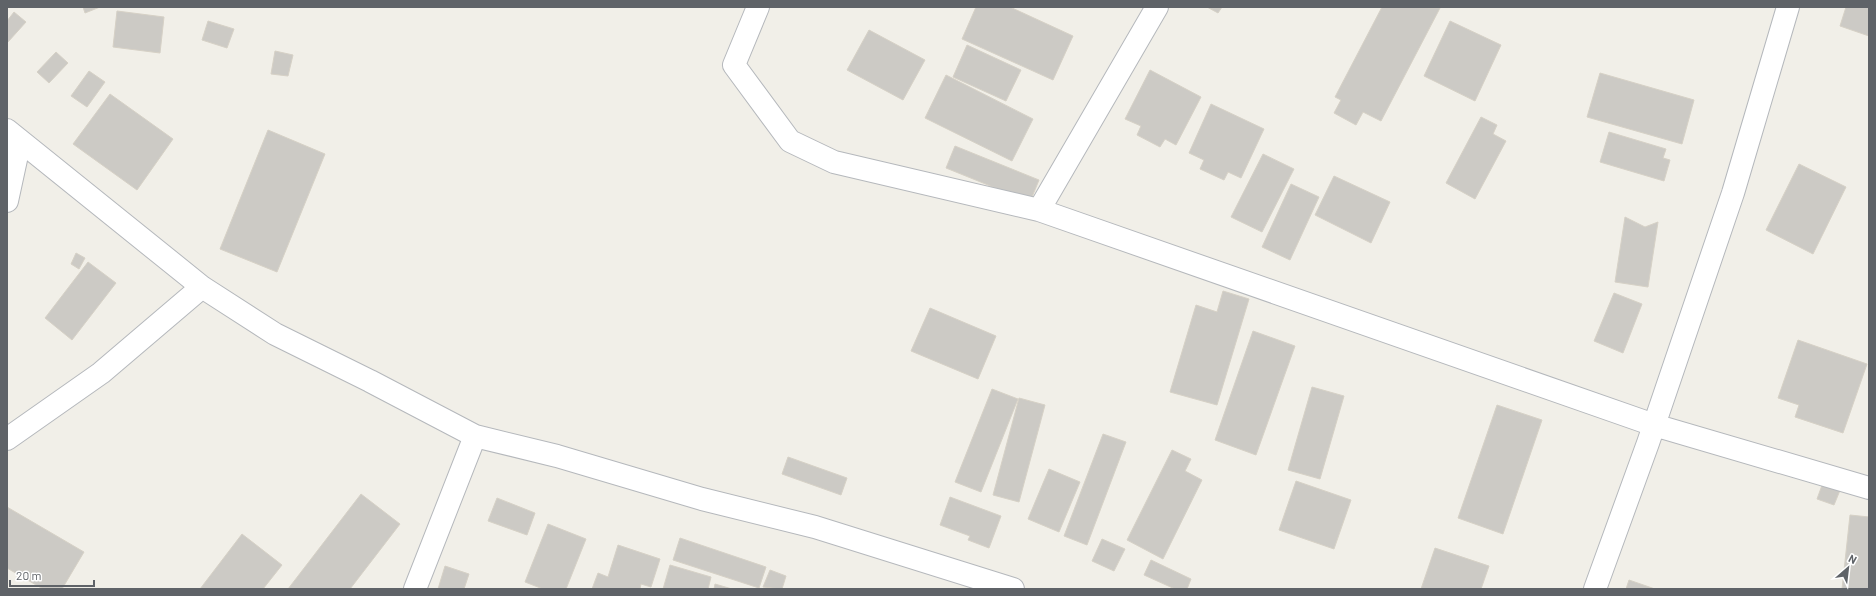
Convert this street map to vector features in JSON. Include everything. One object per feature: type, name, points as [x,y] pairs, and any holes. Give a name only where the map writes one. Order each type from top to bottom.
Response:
[{"type":"street","points":[[758,7],[734,65],[790,141],[834,162],[1039,210],[1654,425],[1869,488]]},
{"type":"street","points":[[1039,210],[1156,7]]},
{"type":"street","points":[[1595,589],[1654,425],[1733,193],[1788,7]]},
{"type":"street","points":[[7,201],[13,136]]},
{"type":"street","points":[[13,136],[202,287],[275,334],[370,380],[475,436],[557,456],[702,499],[815,527],[1013,589]]},
{"type":"street","points":[[7,439],[101,373],[202,287]]},
{"type":"street","points":[[415,589],[475,436]]},
{"type":"building","points":[[83,7],[100,7],[85,13]]},
{"type":"building","points":[[976,7],[1010,7],[1073,36],[1053,80],[962,39]]},
{"type":"building","points":[[1207,7],[1222,7],[1218,13]]},
{"type":"building","points":[[1382,7],[1440,8],[1381,121],[1363,112],[1356,125],[1334,113],[1341,100],[1335,97]]},
{"type":"building","points":[[1846,7],[1869,7],[1869,36],[1840,26]]},
{"type":"building","points":[[117,11],[164,17],[160,53],[113,47]]},
{"type":"building","points":[[14,12],[26,22],[8,42],[7,21]]},
{"type":"building","points":[[208,21],[234,29],[227,48],[202,40]]},
{"type":"building","points":[[1450,21],[1501,45],[1475,101],[1424,76]]},
{"type":"building","points":[[869,30],[925,60],[903,100],[847,70]]},
{"type":"building","points":[[967,45],[1021,70],[1006,101],[953,77]]},
{"type":"building","points":[[275,51],[293,55],[288,76],[271,74]]},
{"type":"building","points":[[56,52],[68,63],[49,83],[37,72]]},
{"type":"building","points":[[1150,70],[1201,97],[1176,145],[1165,139],[1160,147],[1137,135],[1141,126],[1125,119]]},
{"type":"building","points":[[89,71],[105,82],[87,107],[71,96]]},
{"type":"building","points":[[1600,73],[1694,100],[1682,144],[1587,117]]},
{"type":"building","points":[[946,75],[1033,119],[1012,161],[925,118]]},
{"type":"building","points":[[110,94],[173,139],[137,190],[73,144]]},
{"type":"building","points":[[1211,104],[1264,129],[1241,178],[1228,172],[1224,180],[1200,169],[1204,160],[1189,153]]},
{"type":"building","points":[[1481,117],[1497,125],[1493,134],[1506,141],[1475,199],[1446,183]]},
{"type":"building","points":[[268,130],[325,154],[277,272],[220,249]]},
{"type":"building","points":[[1609,132],[1666,149],[1663,158],[1670,160],[1664,181],[1600,162]]},
{"type":"building","points":[[955,146],[1039,180],[1030,202],[946,168]]},
{"type":"building","points":[[1263,154],[1294,169],[1262,232],[1231,217]]},
{"type":"building","points":[[1799,164],[1846,187],[1813,254],[1766,230]]},
{"type":"building","points":[[1334,176],[1390,202],[1371,243],[1315,215]]},
{"type":"building","points":[[1291,184],[1319,197],[1290,260],[1262,247]]},
{"type":"building","points":[[1625,217],[1645,227],[1658,222],[1648,287],[1615,282]]},
{"type":"building","points":[[76,253],[85,258],[79,269],[71,264]]},
{"type":"building","points":[[88,262],[116,283],[72,340],[45,318]]},
{"type":"building","points":[[1223,291],[1249,299],[1217,405],[1170,392],[1196,305],[1217,312]]},
{"type":"building","points":[[1614,293],[1642,304],[1623,353],[1594,341]]},
{"type":"building","points":[[930,308],[996,336],[978,379],[911,351]]},
{"type":"building","points":[[1253,331],[1295,346],[1256,455],[1215,440]]},
{"type":"building","points":[[1798,340],[1867,364],[1843,433],[1795,417],[1799,405],[1778,398]]},
{"type":"building","points":[[1312,387],[1344,396],[1320,479],[1288,470]]},
{"type":"building","points":[[992,389],[1018,399],[981,492],[955,482]]},
{"type":"building","points":[[1019,398],[1045,405],[1019,502],[993,495]]},
{"type":"building","points":[[1497,405],[1542,420],[1503,534],[1458,518]]},
{"type":"building","points":[[1103,434],[1126,442],[1087,545],[1064,536]]},
{"type":"building","points":[[1172,450],[1191,459],[1185,471],[1202,480],[1163,559],[1127,540]]},
{"type":"building","points":[[788,457],[847,478],[841,495],[782,474]]},
{"type":"building","points":[[1049,469],[1080,482],[1059,532],[1028,519]]},
{"type":"building","points":[[1825,477],[1843,483],[1834,505],[1817,499]]},
{"type":"building","points":[[1296,481],[1351,500],[1334,549],[1279,530]]},
{"type":"building","points":[[361,494],[400,524],[350,589],[288,589]]},
{"type":"building","points":[[950,497],[1001,516],[989,548],[968,540],[970,536],[940,525]]},
{"type":"building","points":[[497,498],[535,513],[527,535],[488,521]]},
{"type":"building","points":[[7,507],[84,552],[62,589],[43,589],[7,568]]},
{"type":"building","points":[[1850,515],[1869,517],[1869,589],[1842,589]]},
{"type":"building","points":[[548,524],[586,539],[566,589],[543,589],[525,582]]},
{"type":"building","points":[[242,534],[282,565],[263,589],[200,589]]},
{"type":"building","points":[[680,538],[766,567],[759,588],[673,560]]},
{"type":"building","points":[[1102,539],[1125,549],[1114,571],[1092,561]]},
{"type":"building","points":[[618,545],[660,559],[651,587],[641,584],[640,589],[592,589],[598,573],[608,577]]},
{"type":"building","points":[[1435,548],[1489,566],[1481,589],[1421,589]]},
{"type":"building","points":[[1151,560],[1191,579],[1187,589],[1175,589],[1144,575]]},
{"type":"building","points":[[670,565],[711,577],[708,589],[663,589]]},
{"type":"building","points":[[445,566],[469,574],[464,589],[438,589]]},
{"type":"building","points":[[770,570],[786,576],[782,589],[763,587]]},
{"type":"building","points":[[1629,580],[1655,589],[1626,589]]},
{"type":"building","points":[[715,584],[732,589],[714,589]]}]
